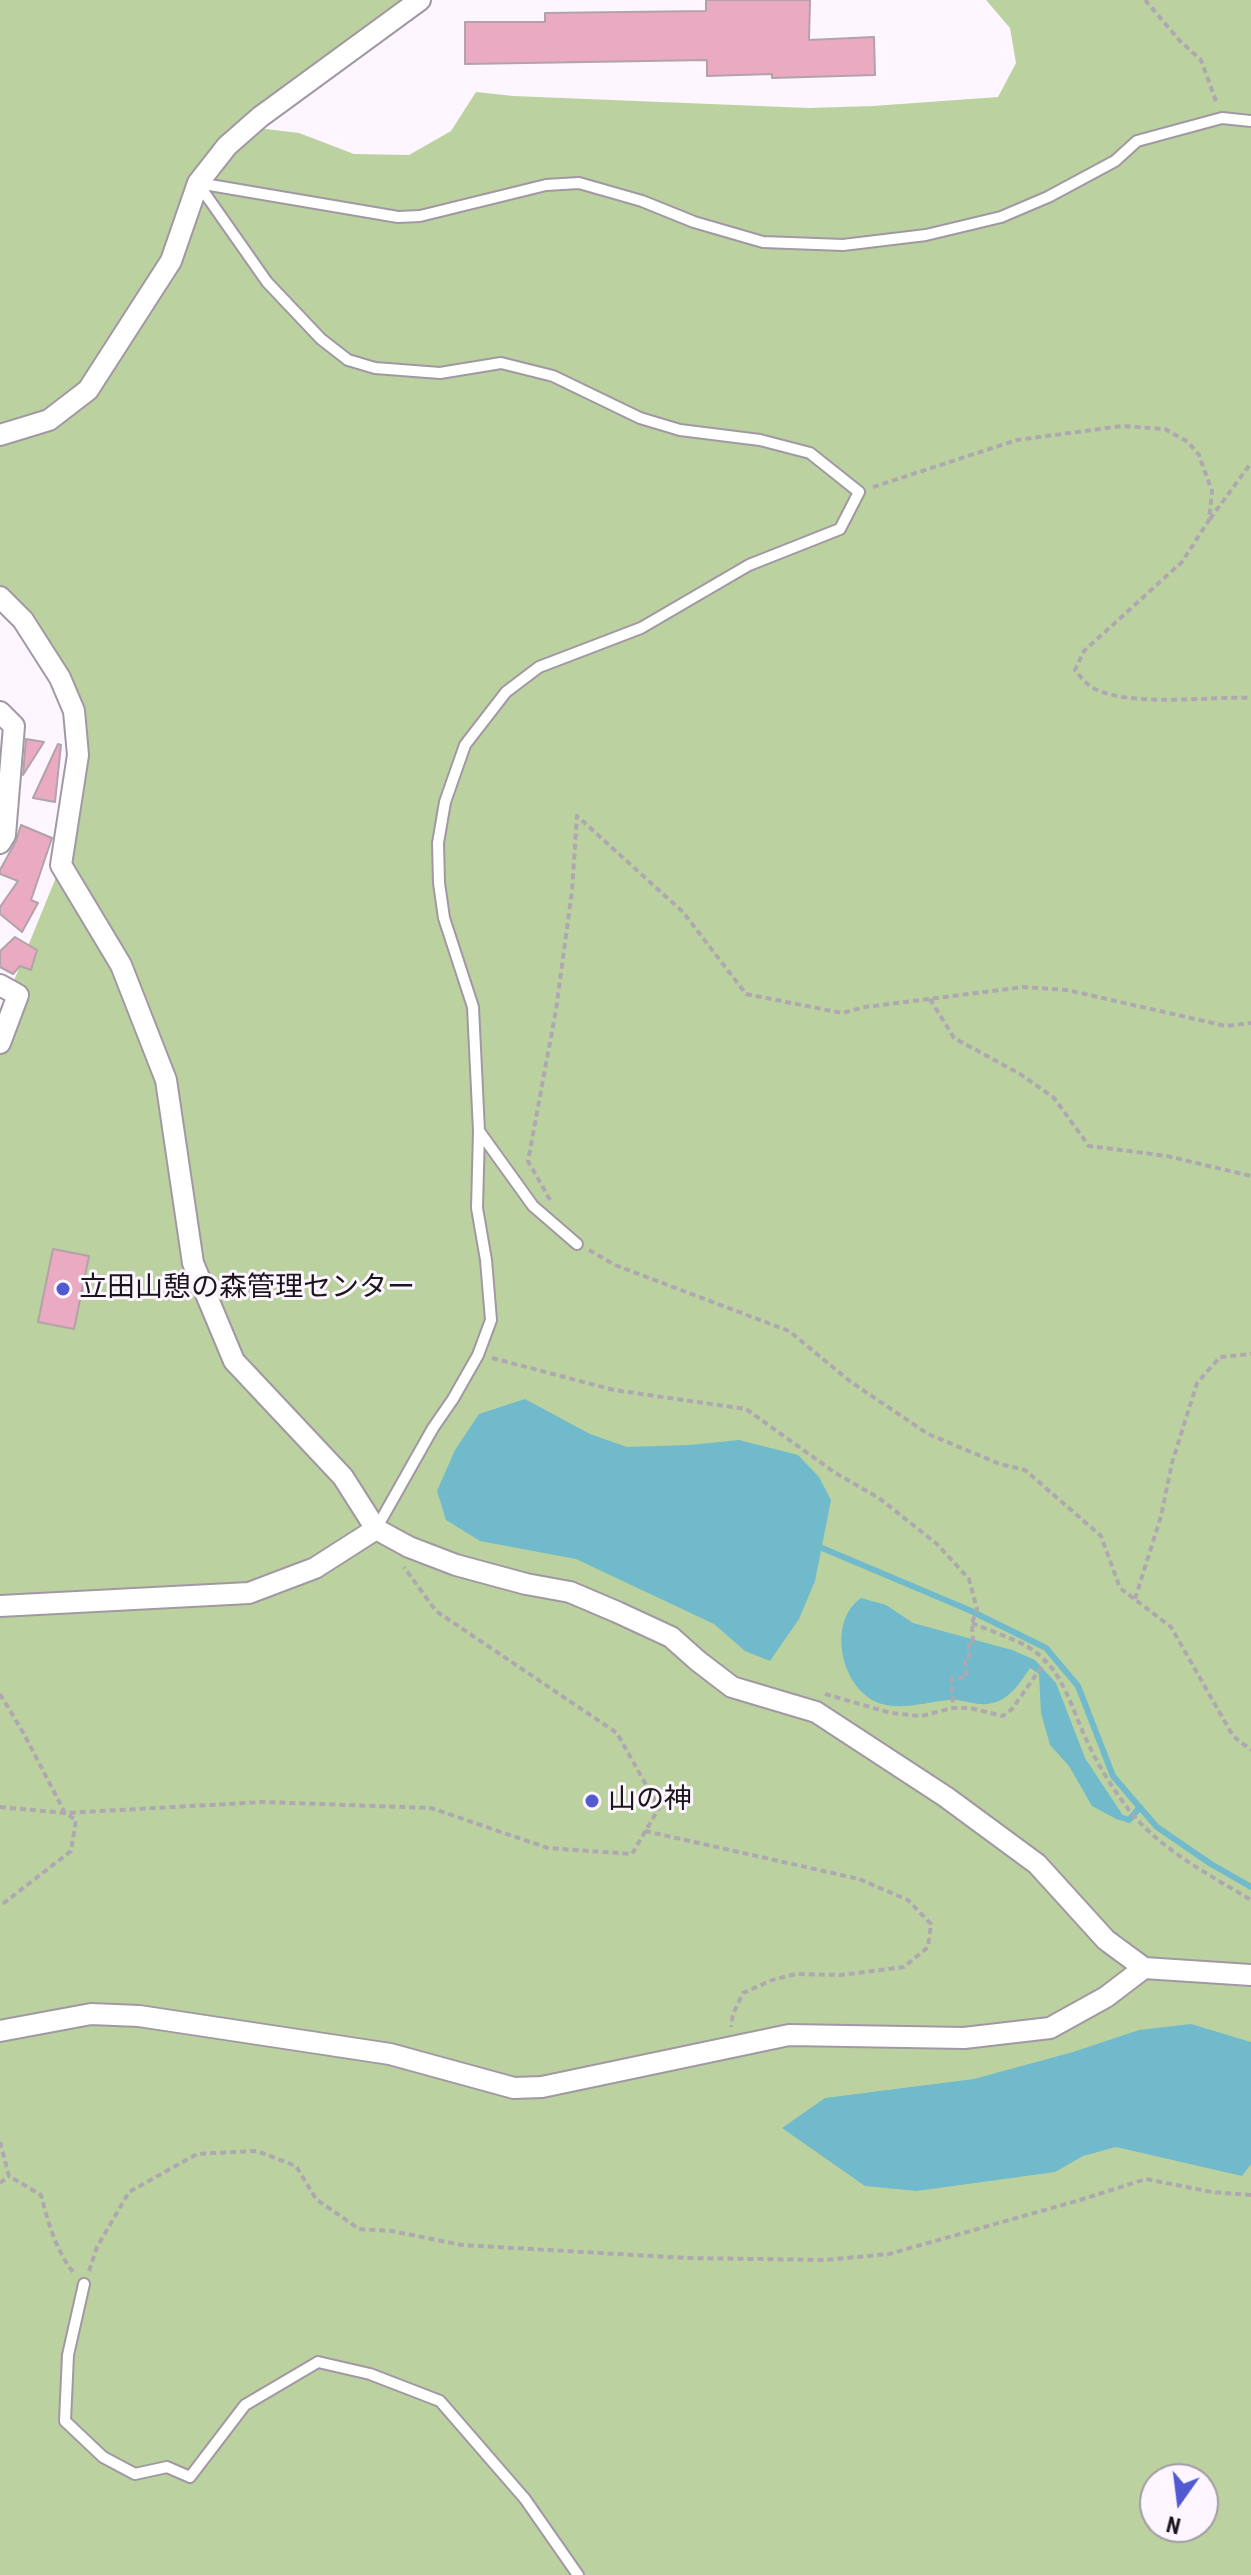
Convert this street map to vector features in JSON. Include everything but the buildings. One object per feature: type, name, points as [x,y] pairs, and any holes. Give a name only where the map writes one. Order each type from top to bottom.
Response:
[{"type":"street","points":[[0,435],[49,420],[88,390],[171,261],[198,183],[227,146],[260,117],[420,0]]},
{"type":"street","points":[[0,597],[23,620],[60,678],[74,711],[78,755],[61,865],[121,965],[166,1080],[193,1263],[234,1361],[260,1385],[343,1477],[376,1529],[409,1547],[456,1565],[570,1592],[671,1637],[732,1687],[816,1712],[946,1797],[1037,1864],[1106,1940],[1144,1968],[1251,1975]]},
{"type":"street","points":[[0,712],[14,726],[5,835],[0,843]]},
{"type":"street","points":[[0,985],[18,995],[0,1043]]},
{"type":"street","points":[[0,1606],[249,1593],[315,1568],[376,1529]]},
{"type":"street","points":[[0,2031],[91,2014],[139,2016],[390,2054],[514,2088],[557,2085],[789,2035],[964,2038],[1050,2028],[1106,1997],[1144,1968]]},
{"type":"lane","points":[[198,183],[398,217],[420,216],[546,185],[579,183],[763,242],[843,245],[926,235],[1001,217],[1048,197],[1115,161],[1137,141],[1222,118],[1251,121]]},
{"type":"lane","points":[[198,183],[267,282],[321,339],[348,360],[375,368],[440,373],[501,363],[553,376],[640,418],[680,430],[760,440],[810,453],[859,492],[840,529],[749,565],[641,628],[539,667],[506,692],[465,745],[445,802],[438,843],[439,883],[444,918],[473,1007],[479,1131],[477,1208],[486,1260],[491,1320],[478,1355],[376,1529]]},
{"type":"lane","points":[[479,1131],[533,1206],[577,1244]]},
{"type":"lane","points":[[84,2284],[68,2355],[65,2421],[103,2457],[135,2474],[167,2467],[190,2477],[245,2405],[318,2362],[345,2367],[440,2401],[525,2499],[578,2575]]},
{"type":"path","points":[[1145,0],[1201,60],[1222,118]]},
{"type":"path","points":[[859,492],[1017,440],[1122,426],[1165,429],[1188,442],[1199,455],[1212,491],[1209,520]]},
{"type":"path","points":[[1251,463],[1182,562],[1084,651],[1075,670],[1091,687],[1118,696],[1185,700],[1251,698]]},
{"type":"path","points":[[557,1211],[528,1161],[556,1010],[572,891],[577,816],[683,912],[746,994],[842,1013],[865,1007],[1024,987],[1067,990],[1226,1026],[1251,1023]]},
{"type":"path","points":[[930,999],[954,1038],[1020,1074],[1054,1098],[1089,1146],[1167,1156],[1251,1176]]},
{"type":"path","points":[[577,1244],[615,1265],[789,1331],[851,1382],[928,1434],[1000,1464],[1025,1470],[1101,1536],[1120,1588],[1171,1627],[1233,1736],[1251,1750]]},
{"type":"path","points":[[1135,1599],[1197,1383],[1220,1357],[1251,1354]]},
{"type":"path","points":[[478,1355],[614,1390],[746,1409],[834,1472],[879,1498],[937,1544],[969,1579],[977,1609],[972,1623],[973,1641],[969,1642],[969,1660],[965,1661],[967,1677],[952,1679],[953,1708]]},
{"type":"path","points":[[0,1807],[65,1813],[264,1802],[431,1808],[548,1848],[632,1854],[659,1808],[617,1733],[436,1611],[402,1564]]},
{"type":"path","points":[[972,1623],[1030,1647],[1067,1690],[1087,1742],[1108,1782],[1138,1821],[1188,1862],[1251,1900]]},
{"type":"path","points":[[819,1692],[891,1713],[921,1716],[953,1708],[970,1708],[1003,1716],[1012,1709],[1043,1663]]},
{"type":"path","points":[[0,1694],[65,1813],[76,1820],[71,1851],[0,1906]]},
{"type":"path","points":[[645,1831],[859,1879],[908,1900],[931,1924],[928,1947],[904,1967],[841,1975],[796,1974],[772,1980],[743,1993],[733,2014],[728,2046]]},
{"type":"path","points":[[0,2142],[9,2176],[41,2195],[50,2227],[66,2263],[84,2284]]},
{"type":"path","points":[[84,2284],[97,2247],[129,2192],[197,2154],[257,2151],[296,2166],[316,2199],[359,2229],[392,2231],[462,2245],[687,2258],[825,2260],[889,2254],[1146,2179],[1212,2192],[1251,2195]]},
{"type":"path","points":[[0,2183],[9,2176]]},
{"type":"green space","points":[[0,0],[420,0],[250,127],[299,133],[354,154],[409,155],[451,131],[476,92],[809,108],[998,97],[1016,63],[1010,28],[986,0],[1251,0],[1251,2575],[0,2575],[0,1015],[61,865],[74,711],[0,597]]},
{"type":"water","points":[[525,1399],[590,1434],[627,1447],[739,1440],[798,1455],[819,1477],[831,1500],[815,1581],[799,1619],[770,1661],[745,1651],[714,1624],[576,1559],[480,1541],[446,1520],[437,1491],[455,1450],[479,1414]]},
{"type":"water","points":[[861,1598],[886,1605],[913,1623],[1012,1650],[1035,1660],[1056,1683],[1085,1758],[1122,1814],[1118,1820],[1092,1806],[1069,1766],[1050,1745],[1041,1713],[1039,1674],[1030,1668],[1010,1694],[988,1704],[953,1700],[899,1706],[882,1704],[868,1697],[856,1686],[848,1672],[841,1639],[850,1609]]},
{"type":"water","points":[[1191,2024],[1251,2042],[1251,2164],[1242,2176],[1116,2147],[1083,2156],[1055,2172],[917,2191],[865,2186],[782,2128],[825,2098],[974,2079],[1139,2030]]},
{"type":"waterway","points":[[822,1548],[969,1610],[1046,1648],[1078,1686],[1113,1776],[1136,1803],[1157,1827],[1251,1887]]},
{"type":"waterway","points":[[1120,1817],[1129,1820],[1140,1807]]},
{"type":"place","name":"立田山憩の森管理センター","points":[[63,1289]]},
{"type":"place","name":"山の神","points":[[592,1801]]}]
